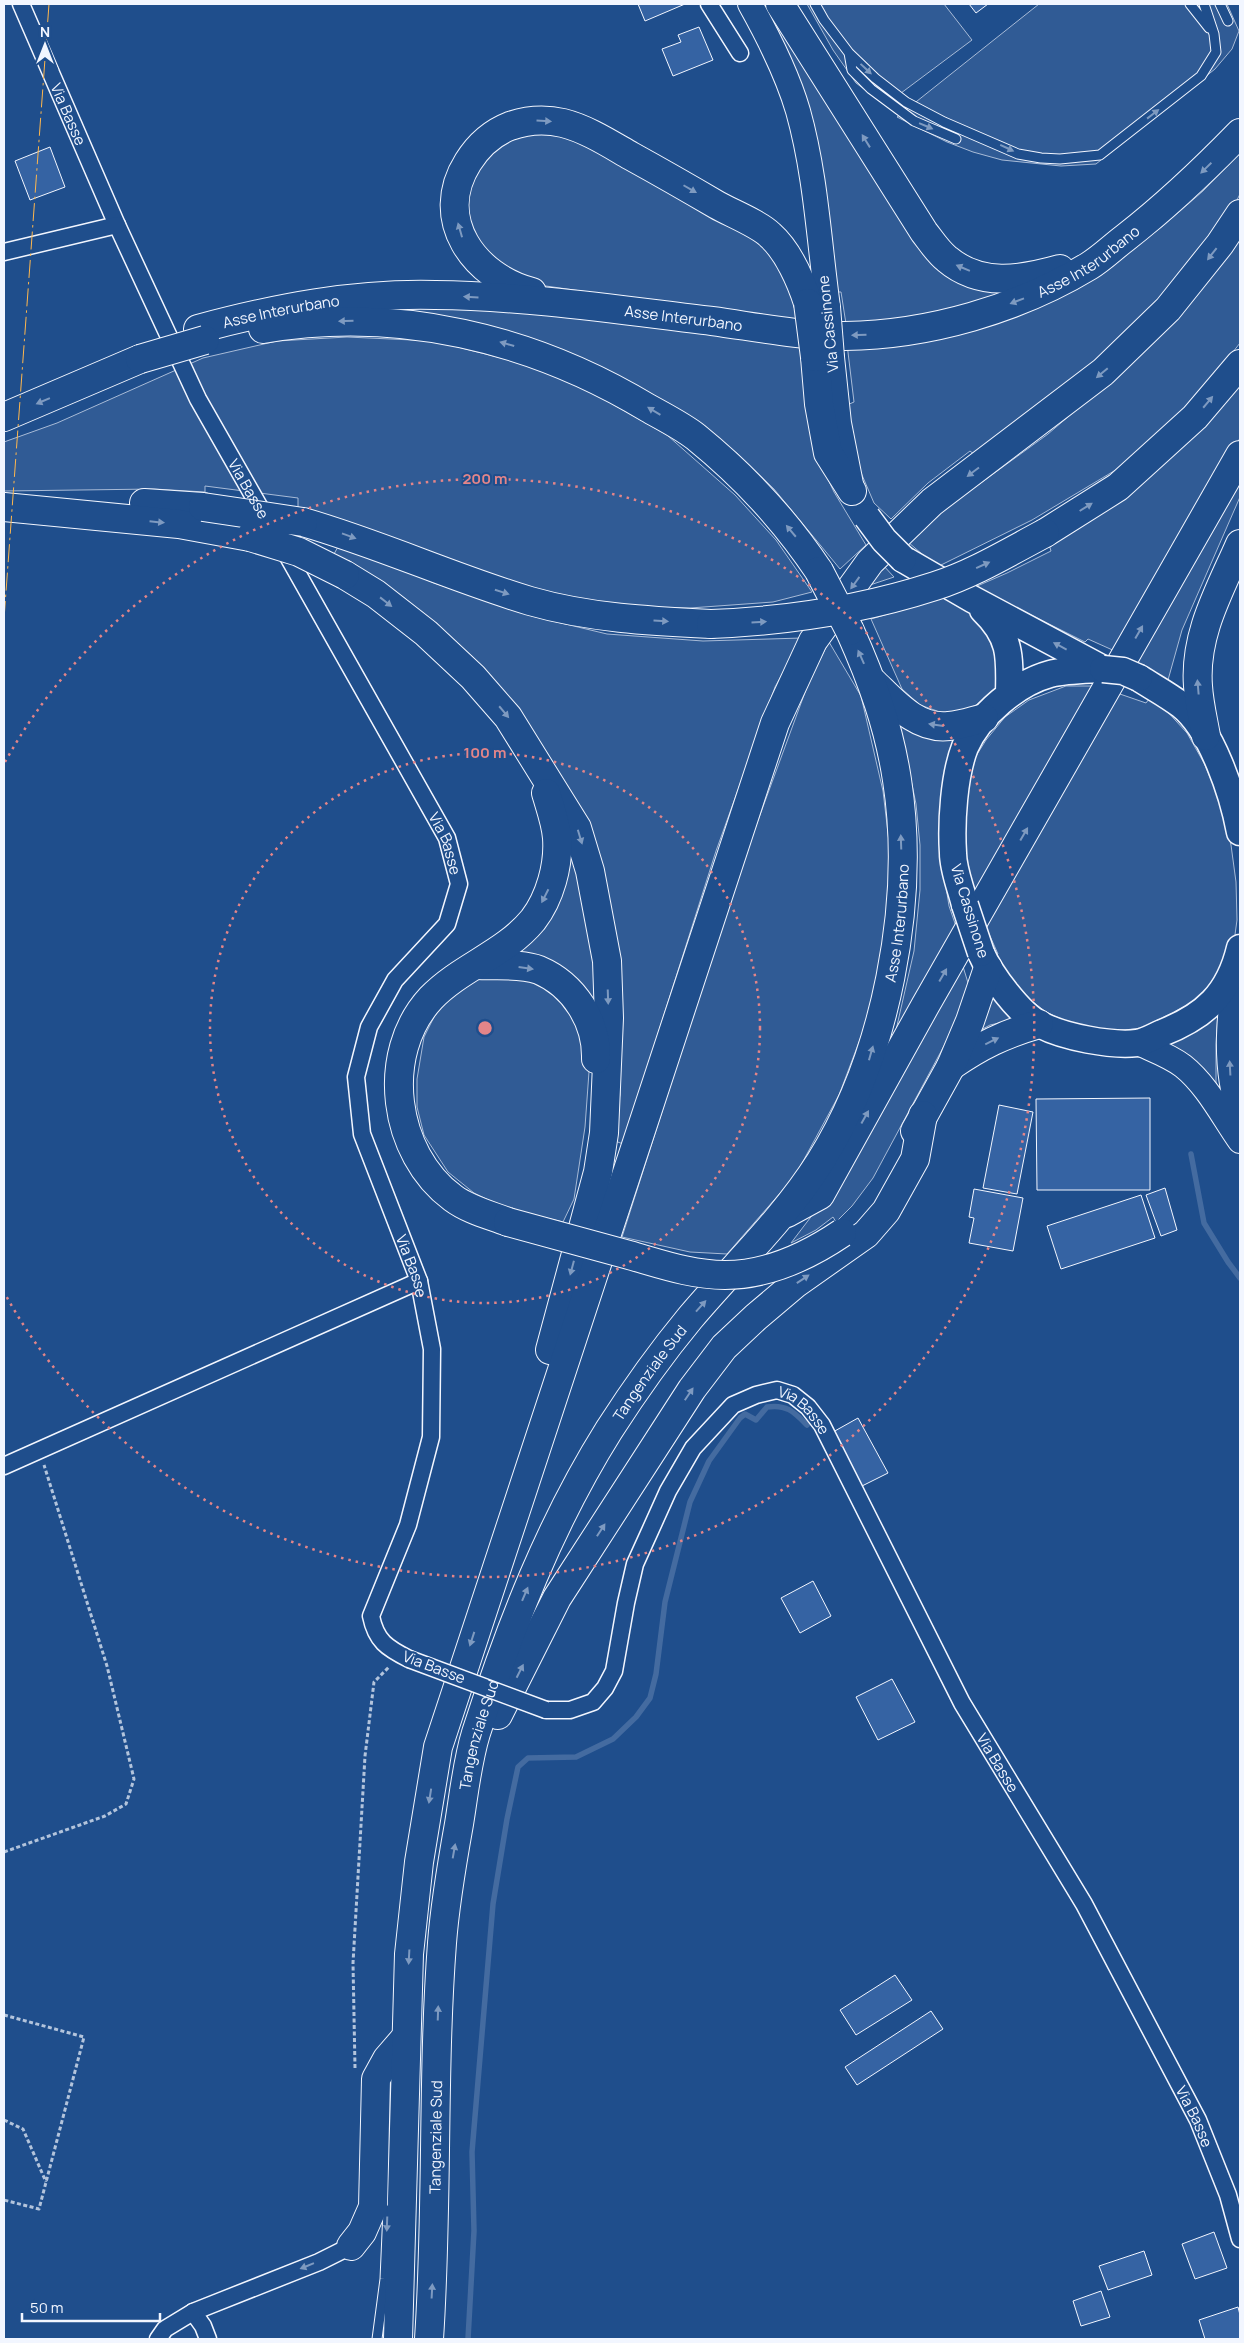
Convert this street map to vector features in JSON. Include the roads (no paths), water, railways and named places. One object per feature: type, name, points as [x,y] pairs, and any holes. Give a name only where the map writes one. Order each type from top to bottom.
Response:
[{"type":"highway","points":[[780,4],[924,232],[945,258],[961,269],[1006,280],[1034,276],[1065,268],[1138,228]]},
{"type":"highway","points":[[584,305],[526,290],[501,281],[479,263],[463,239],[456,216],[456,200],[464,168],[490,137],[506,128],[521,123],[541,121],[572,126],[609,143],[770,234],[818,306],[823,357],[819,404],[828,453],[852,491]]},
{"type":"highway","name":"Asse Interurbano","points":[[4,417],[82,384],[108,362],[138,355],[291,306],[366,296],[437,295],[584,305],[821,335],[868,335],[906,330],[981,314],[1022,300],[1092,264],[1138,228],[1205,169],[1240,133]]},
{"type":"highway","points":[[398,2339],[409,1954],[419,1862],[438,1747],[487,1593],[775,723],[813,640],[870,562],[932,502],[1103,372],[1168,309],[1220,244],[1240,214]]},
{"type":"highway","name":"Asse Interurbano","points":[[202,334],[276,326],[366,321],[420,326],[462,333],[544,355],[631,398],[696,437],[766,501],[795,535],[819,571],[850,631],[873,682],[898,782],[902,897],[883,1009],[868,1063],[848,1110],[819,1163],[780,1217]]},
{"type":"highway","points":[[4,502],[142,503],[203,507],[302,522],[336,532],[531,601],[579,612],[629,620],[711,624],[772,621],[834,612],[937,586],[992,561],[1044,533],[1118,487],[1195,417],[1240,364]]},
{"type":"highway","points":[[780,1217],[820,1195],[925,1006],[1240,454]]},
{"type":"highway","points":[[4,507],[179,524],[250,537],[299,552],[345,575],[376,594],[426,633],[473,677],[508,717],[539,764],[577,828],[592,880],[607,961],[609,1018],[605,1125],[598,1172],[544,1371],[513,1466],[487,1593]]},
{"type":"highway","points":[[1206,736],[1198,686],[1198,656],[1201,638],[1207,618],[1240,544]]},
{"type":"highway","points":[[873,682],[913,718],[932,726],[949,726],[984,718]]},
{"type":"highway","points":[[539,764],[557,837],[555,867],[548,892],[533,919],[509,942],[478,965],[454,979],[431,999],[411,1028],[400,1062],[398,1097],[406,1130],[419,1160],[436,1182],[453,1198],[475,1210],[508,1222],[687,1271],[726,1275],[762,1270],[795,1260],[842,1233],[866,1210],[885,1183],[951,1066],[970,1021],[984,961]]},
{"type":"highway","points":[[478,965],[538,970],[572,993],[585,1011],[592,1027],[596,1055],[584,1221]]},
{"type":"highway","points":[[951,1066],[978,1048],[1009,1033],[1039,1024]]},
{"type":"highway","points":[[474,1739],[495,1720],[557,1598],[692,1389],[724,1347],[756,1316],[795,1284],[839,1255],[866,1234],[886,1211],[915,1159],[923,1115]]},
{"type":"highway","name":"Tangenziale Sud","points":[[431,2334],[442,1939],[450,1873],[474,1739],[519,1609],[544,1550],[574,1489],[610,1429],[647,1374],[688,1320],[780,1217]]},
{"type":"highway","points":[[351,2246],[362,2232],[372,2207],[376,2079],[387,2059],[406,2037]]},
{"type":"main road","name":"Via Cassinone","points":[[750,4],[771,41],[798,110],[808,154],[818,306]]},
{"type":"main road","name":"Via Cassinone","points":[[852,491],[867,517],[884,540],[903,559],[972,599],[1103,669]]},
{"type":"main road","name":"Via Cassinone","points":[[972,599],[998,624],[1006,640],[1010,666],[1009,693]]},
{"type":"main road","name":"Via Cassinone","points":[[1240,832],[1230,768],[1182,706],[1139,678],[1123,671],[1103,669],[1050,674],[1009,693],[984,718],[966,746],[957,781],[953,815],[952,854],[965,905],[984,961],[1010,997],[1039,1024],[1064,1035],[1091,1040],[1138,1043],[1161,1053],[1184,1067],[1203,1088],[1240,1141]]},
{"type":"main road","name":"Via Cassinone","points":[[1138,1043],[1187,1023],[1213,1003],[1238,957]]},
{"type":"main road","name":"Via Cassinone","points":[[1238,957],[1228,1037],[1230,1077],[1240,1115]]},
{"type":"street","name":"Via Basse","points":[[21,4],[116,225],[198,399],[447,838],[459,884],[447,924],[396,980],[369,1027],[356,1077],[362,1134],[419,1280],[432,1349],[431,1436],[408,1525],[372,1616],[374,1631],[383,1643],[402,1656],[546,1710],[570,1710],[594,1702],[606,1688],[614,1671],[635,1564],[668,1491],[694,1448],[733,1405],[756,1395],[777,1390],[793,1395],[808,1407],[822,1425],[962,1703],[1084,1904],[1198,2120],[1228,2195],[1240,2239]]},
{"type":"street","points":[[710,4],[740,53]]},
{"type":"street","points":[[4,252],[116,225]]},
{"type":"street","points":[[4,1466],[419,1280]]},
{"type":"street","points":[[158,2339],[165,2329],[193,2312],[319,2262],[351,2246]]},
{"type":"street","points":[[193,2312],[203,2326],[208,2339]]},
{"type":"lane","points":[[815,4],[824,20],[849,53],[875,78],[906,102],[944,122],[1018,154],[1041,158],[1072,159],[1100,155],[1201,76],[1216,52],[1214,34],[1204,4]]},
{"type":"lane","points":[[1190,4],[1214,34]]},
{"type":"lane","points":[[1220,4],[1228,21]]},
{"type":"lane","points":[[849,53],[852,70],[871,89],[914,121],[956,139]]},
{"type":"lane","points":[[395,2085],[406,2037]]},
{"type":"lane","points":[[377,2339],[385,2279],[388,2202]]},
{"type":"waterway","points":[[1191,1154],[1204,1223],[1240,1278]]},
{"type":"waterway","points":[[468,2339],[474,2231],[472,2152],[493,1904],[518,1767],[528,1758],[576,1757],[613,1739],[636,1717],[650,1698],[656,1674],[665,1602],[690,1502],[709,1461],[740,1418],[745,1414],[756,1420],[767,1407],[780,1407],[790,1410],[807,1425]]}]
